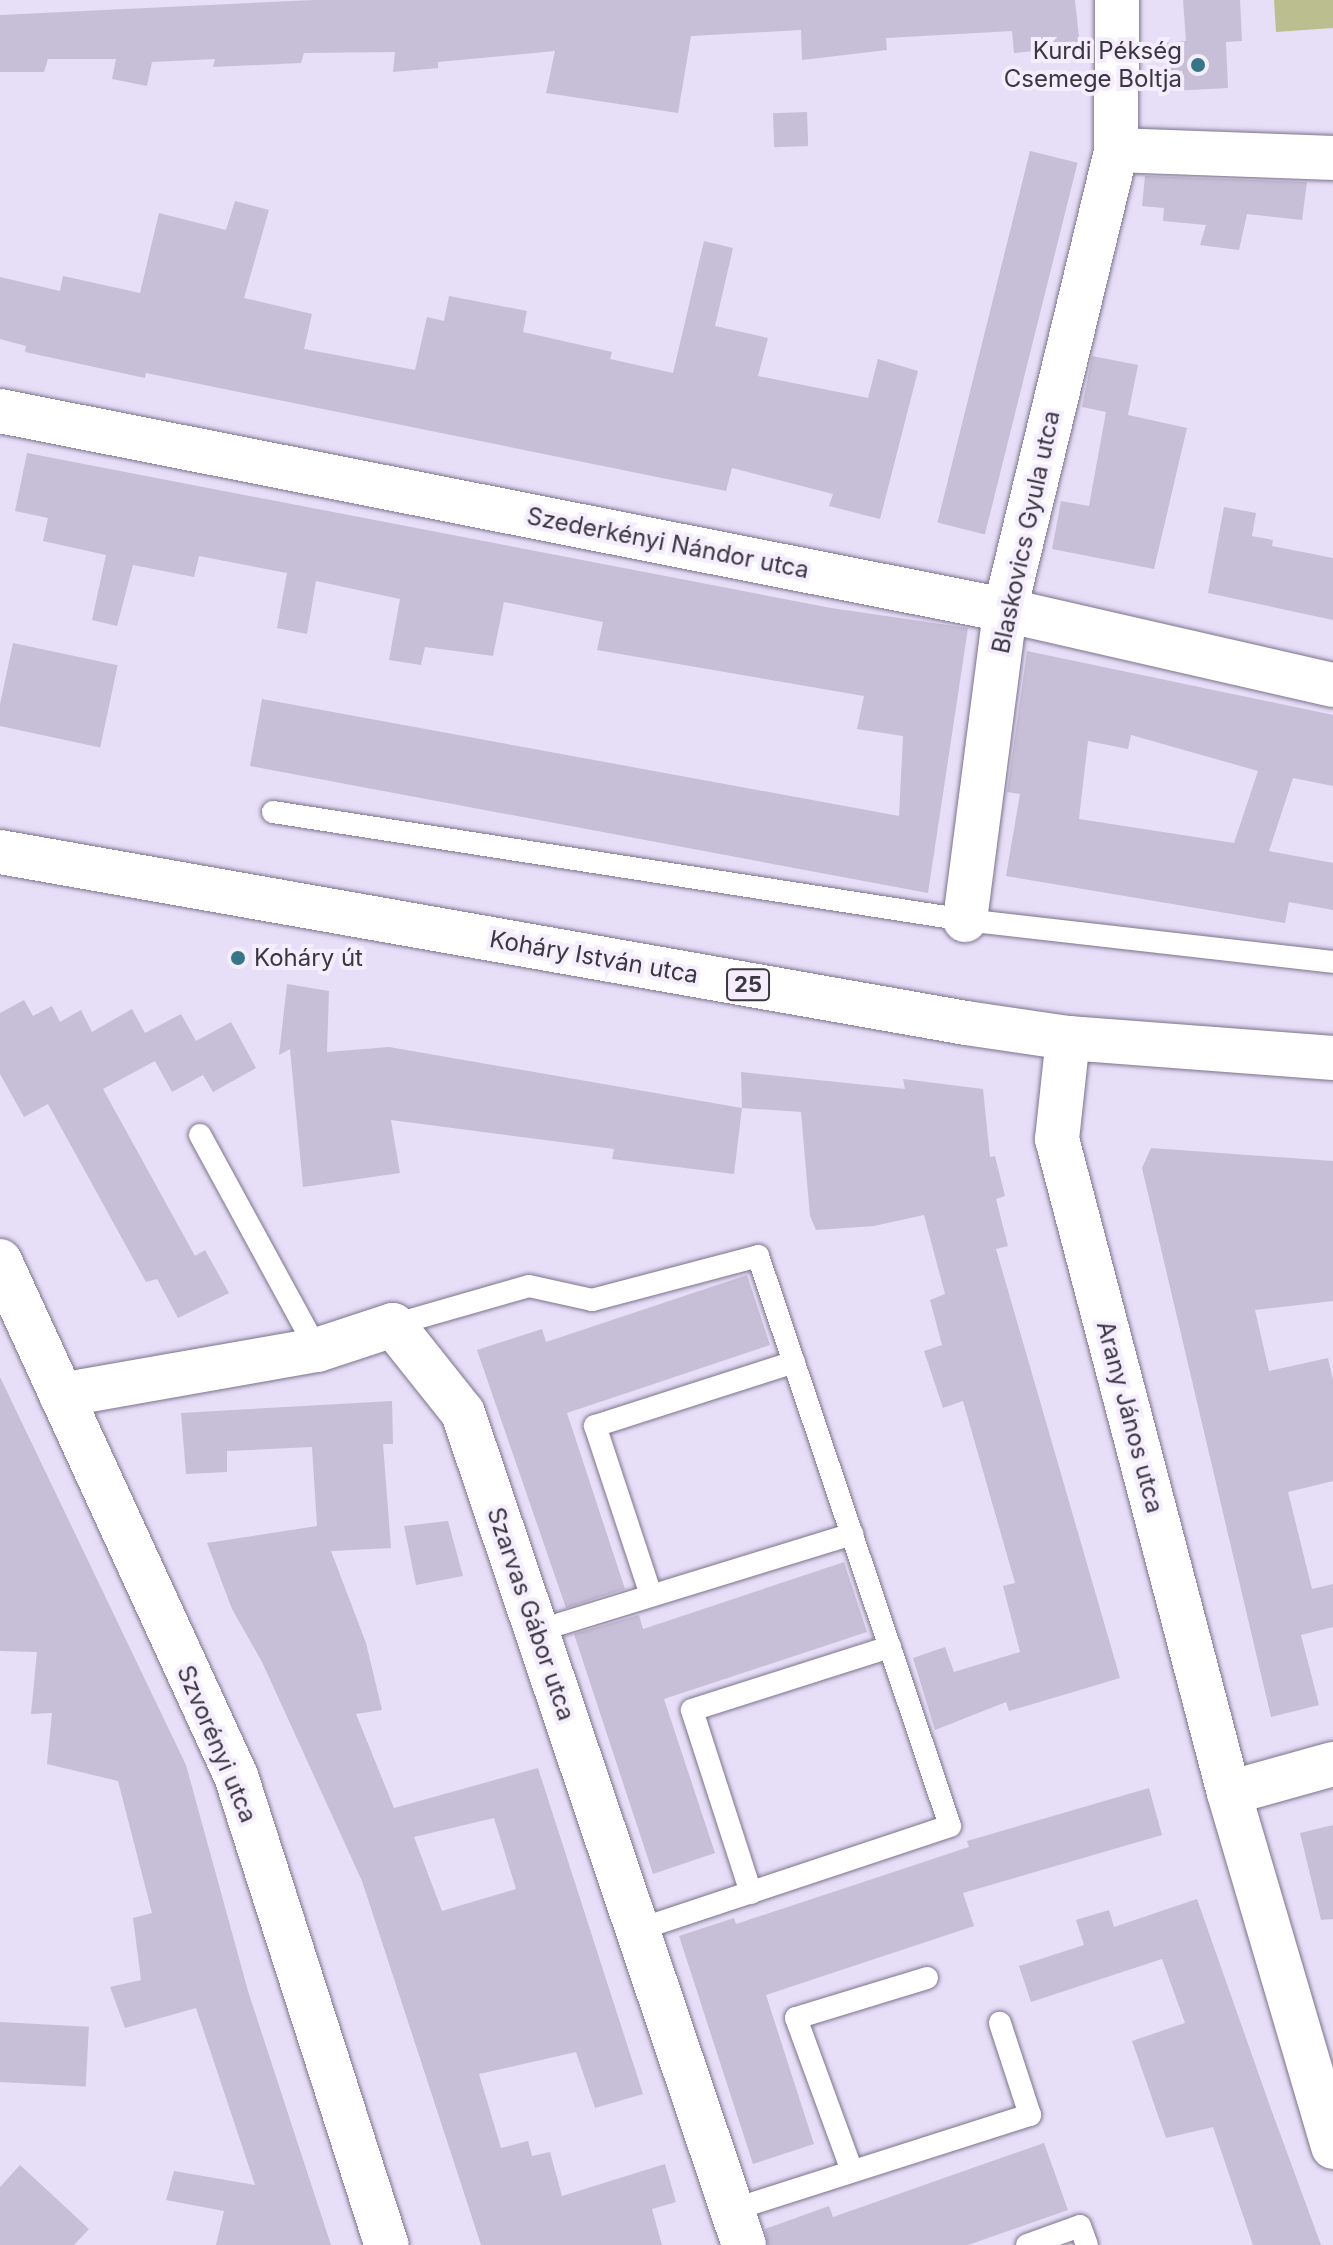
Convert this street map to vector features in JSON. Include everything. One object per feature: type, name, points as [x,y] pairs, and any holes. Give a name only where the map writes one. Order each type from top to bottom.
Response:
[{"type":"street","name":"Blaskovics Gyula utca","points":[[965,920],[1005,610],[1116,150],[1117,0]]},
{"type":"street","points":[[1116,150],[1333,158]]},
{"type":"street","name":"Szederkényi Nándor utca","points":[[0,411],[1005,610],[1333,685]]},
{"type":"street","name":"Koháry István utca","points":[[3,853],[1068,1038],[1333,1058]]},
{"type":"street","name":"Arany János utca","points":[[1068,1038],[1057,1139],[1229,1793],[1333,2147]]},
{"type":"street","name":"Szvorényi utca","points":[[0,1261],[236,1776],[387,2245]]},
{"type":"street","points":[[61,1395],[317,1350],[393,1325]]},
{"type":"street","name":"Szarvas Gábor utca","points":[[393,1325],[463,1413],[738,2228]]},
{"type":"street","points":[[1229,1793],[1333,1764]]},
{"type":"lane","points":[[273,812],[965,920],[1333,962]]},
{"type":"lane","points":[[200,1135],[317,1350]]},
{"type":"lane","points":[[393,1325],[529,1286],[592,1300],[758,1256],[950,1826],[637,1930]]},
{"type":"lane","points":[[651,1595],[595,1426],[794,1362]]},
{"type":"lane","points":[[537,1631],[852,1534]]},
{"type":"lane","points":[[751,1893],[692,1710],[890,1647]]},
{"type":"lane","points":[[852,2171],[796,2018],[927,1978]]},
{"type":"lane","points":[[738,2228],[852,2171],[1030,2115],[1000,2023]]},
{"type":"lane","points":[[1027,2245],[1080,2226],[1087,2245]]},
{"type":"green space","points":[[1274,0],[1333,0],[1333,28],[1276,32]]},
{"type":"building","points":[[313,0],[1075,0],[1080,47],[1014,53],[1012,31],[886,38],[887,50],[802,60],[801,30],[691,36],[678,113],[546,93],[555,51],[438,62],[438,68],[393,72],[395,52],[304,53],[301,63],[213,67],[215,59],[152,62],[147,86],[112,79],[116,59],[48,59],[44,72],[0,72],[0,15]]},
{"type":"building","name":"Kurdi Pékség Csemege Boltja","points":[[1183,0],[1240,0],[1242,41],[1226,42],[1228,88],[1170,91],[1167,43],[1186,41]]},
{"type":"building","points":[[807,112],[808,146],[774,147],[773,113]]},
{"type":"building","points":[[1030,151],[1078,163],[985,534],[937,523]]},
{"type":"building","points":[[1145,176],[1307,182],[1302,220],[1247,214],[1239,250],[1200,245],[1206,225],[1163,221],[1164,208],[1142,206]]},
{"type":"building","points":[[235,201],[269,210],[244,298],[312,314],[304,349],[415,370],[427,317],[444,321],[449,296],[527,311],[523,332],[612,352],[610,359],[673,373],[704,241],[733,248],[715,326],[768,338],[758,376],[868,398],[878,359],[918,371],[880,519],[829,506],[833,494],[732,468],[726,491],[146,373],[145,378],[25,352],[26,346],[0,339],[0,277],[60,291],[63,276],[140,293],[159,213],[226,230]]},
{"type":"building","points":[[1092,356],[1138,365],[1128,415],[1187,428],[1154,569],[1052,549],[1061,501],[1089,506],[1106,412],[1082,407]]},
{"type":"building","points":[[27,453],[831,608],[968,628],[928,893],[250,766],[262,699],[899,816],[903,736],[857,729],[864,696],[597,650],[603,622],[504,602],[493,656],[425,647],[421,665],[389,660],[400,599],[316,581],[307,634],[277,628],[287,573],[199,556],[194,577],[133,565],[117,626],[92,620],[106,555],[43,541],[48,518],[15,511]]},
{"type":"building","points":[[1224,507],[1256,513],[1252,536],[1273,540],[1272,546],[1333,558],[1333,620],[1208,593]]},
{"type":"building","points":[[13,643],[118,665],[100,747],[0,726],[0,704]]},
{"type":"building","points":[[1027,651],[1333,715],[1333,786],[1293,778],[1269,851],[1333,863],[1333,910],[1289,902],[1285,923],[1006,876],[1020,794],[1007,792]],"holes":[[[1131,735],[1258,771],[1234,843],[1079,819],[1088,741],[1128,749]]]},
{"type":"building","points":[[287,984],[329,991],[327,1052],[389,1047],[742,1108],[734,1174],[612,1159],[614,1149],[391,1120],[400,1173],[303,1187],[290,1049],[279,1055]]},
{"type":"building","points":[[24,1000],[33,1016],[52,1006],[60,1022],[81,1010],[92,1032],[132,1009],[145,1033],[181,1014],[196,1041],[231,1022],[256,1068],[213,1092],[203,1075],[172,1092],[155,1061],[103,1089],[195,1256],[205,1250],[229,1293],[178,1318],[157,1279],[146,1282],[48,1104],[24,1117],[0,1074],[0,1013]]},
{"type":"building","points":[[741,1072],[905,1089],[903,1079],[983,1089],[990,1157],[995,1156],[1005,1196],[996,1199],[1008,1246],[996,1249],[1120,1678],[1009,1711],[1006,1702],[935,1730],[913,1658],[945,1647],[954,1672],[1020,1652],[1003,1586],[1015,1583],[963,1401],[943,1408],[924,1351],[942,1345],[930,1300],[945,1294],[924,1215],[874,1226],[816,1230],[810,1216],[801,1112],[742,1108]]},
{"type":"building","points":[[1151,1148],[1333,1161],[1333,1301],[1255,1310],[1269,1371],[1328,1358],[1333,1380],[1333,1481],[1288,1492],[1312,1589],[1333,1584],[1333,1627],[1301,1635],[1319,1705],[1271,1717],[1142,1168]]},
{"type":"building","points":[[747,1275],[770,1345],[567,1413],[625,1589],[566,1608],[477,1350],[542,1329],[546,1342]]},
{"type":"building","points":[[0,1377],[186,1765],[248,1991],[331,2245],[216,2245],[224,2211],[166,2200],[174,2171],[255,2185],[196,2008],[125,2028],[110,1987],[141,1980],[133,1918],[152,1913],[118,1781],[47,1764],[52,1713],[31,1714],[37,1652],[0,1651]]},
{"type":"building","points":[[392,1401],[393,1444],[383,1444],[391,1548],[331,1551],[366,1643],[382,1710],[356,1714],[394,1808],[538,1768],[643,2094],[595,2108],[576,2052],[479,2074],[501,2148],[528,2141],[532,2156],[550,2152],[562,2196],[665,2164],[676,2202],[652,2209],[662,2245],[481,2245],[362,1881],[262,1662],[232,1609],[207,1543],[317,1526],[312,1447],[227,1451],[227,1472],[186,1474],[181,1413]],"holes":[[[494,1818],[516,1889],[442,1911],[414,1837]]]},
{"type":"building","points":[[448,1521],[463,1576],[416,1585],[404,1526]]},
{"type":"building","points":[[844,1562],[867,1632],[664,1699],[715,1853],[653,1874],[574,1634],[639,1615],[643,1629]]},
{"type":"building","points":[[1149,1788],[1162,1835],[963,1893],[974,1926],[766,1995],[814,2144],[753,2164],[679,1936],[734,1918],[736,1924],[969,1847],[967,1841]]},
{"type":"building","points":[[1333,1825],[1333,1919],[1321,1920],[1300,1833]]},
{"type":"building","points":[[1197,1899],[1321,2245],[1253,2245],[1213,2127],[1166,2138],[1132,2041],[1185,2023],[1162,1959],[1031,2002],[1019,1966],[1084,1945],[1076,1920],[1109,1910],[1114,1927]]},
{"type":"building","points":[[0,2022],[89,2027],[86,2087],[0,2082]]},
{"type":"building","points":[[1044,2143],[1068,2210],[968,2245],[768,2245],[765,2229],[829,2206],[833,2217]]},
{"type":"building","points":[[20,2165],[89,2229],[74,2245],[0,2245],[0,2187]]},
{"type":"place","name":"Kurdi Pékség Csemege Boltja","points":[[1198,65]]},
{"type":"place","name":"Koháry út","points":[[238,958]]}]
